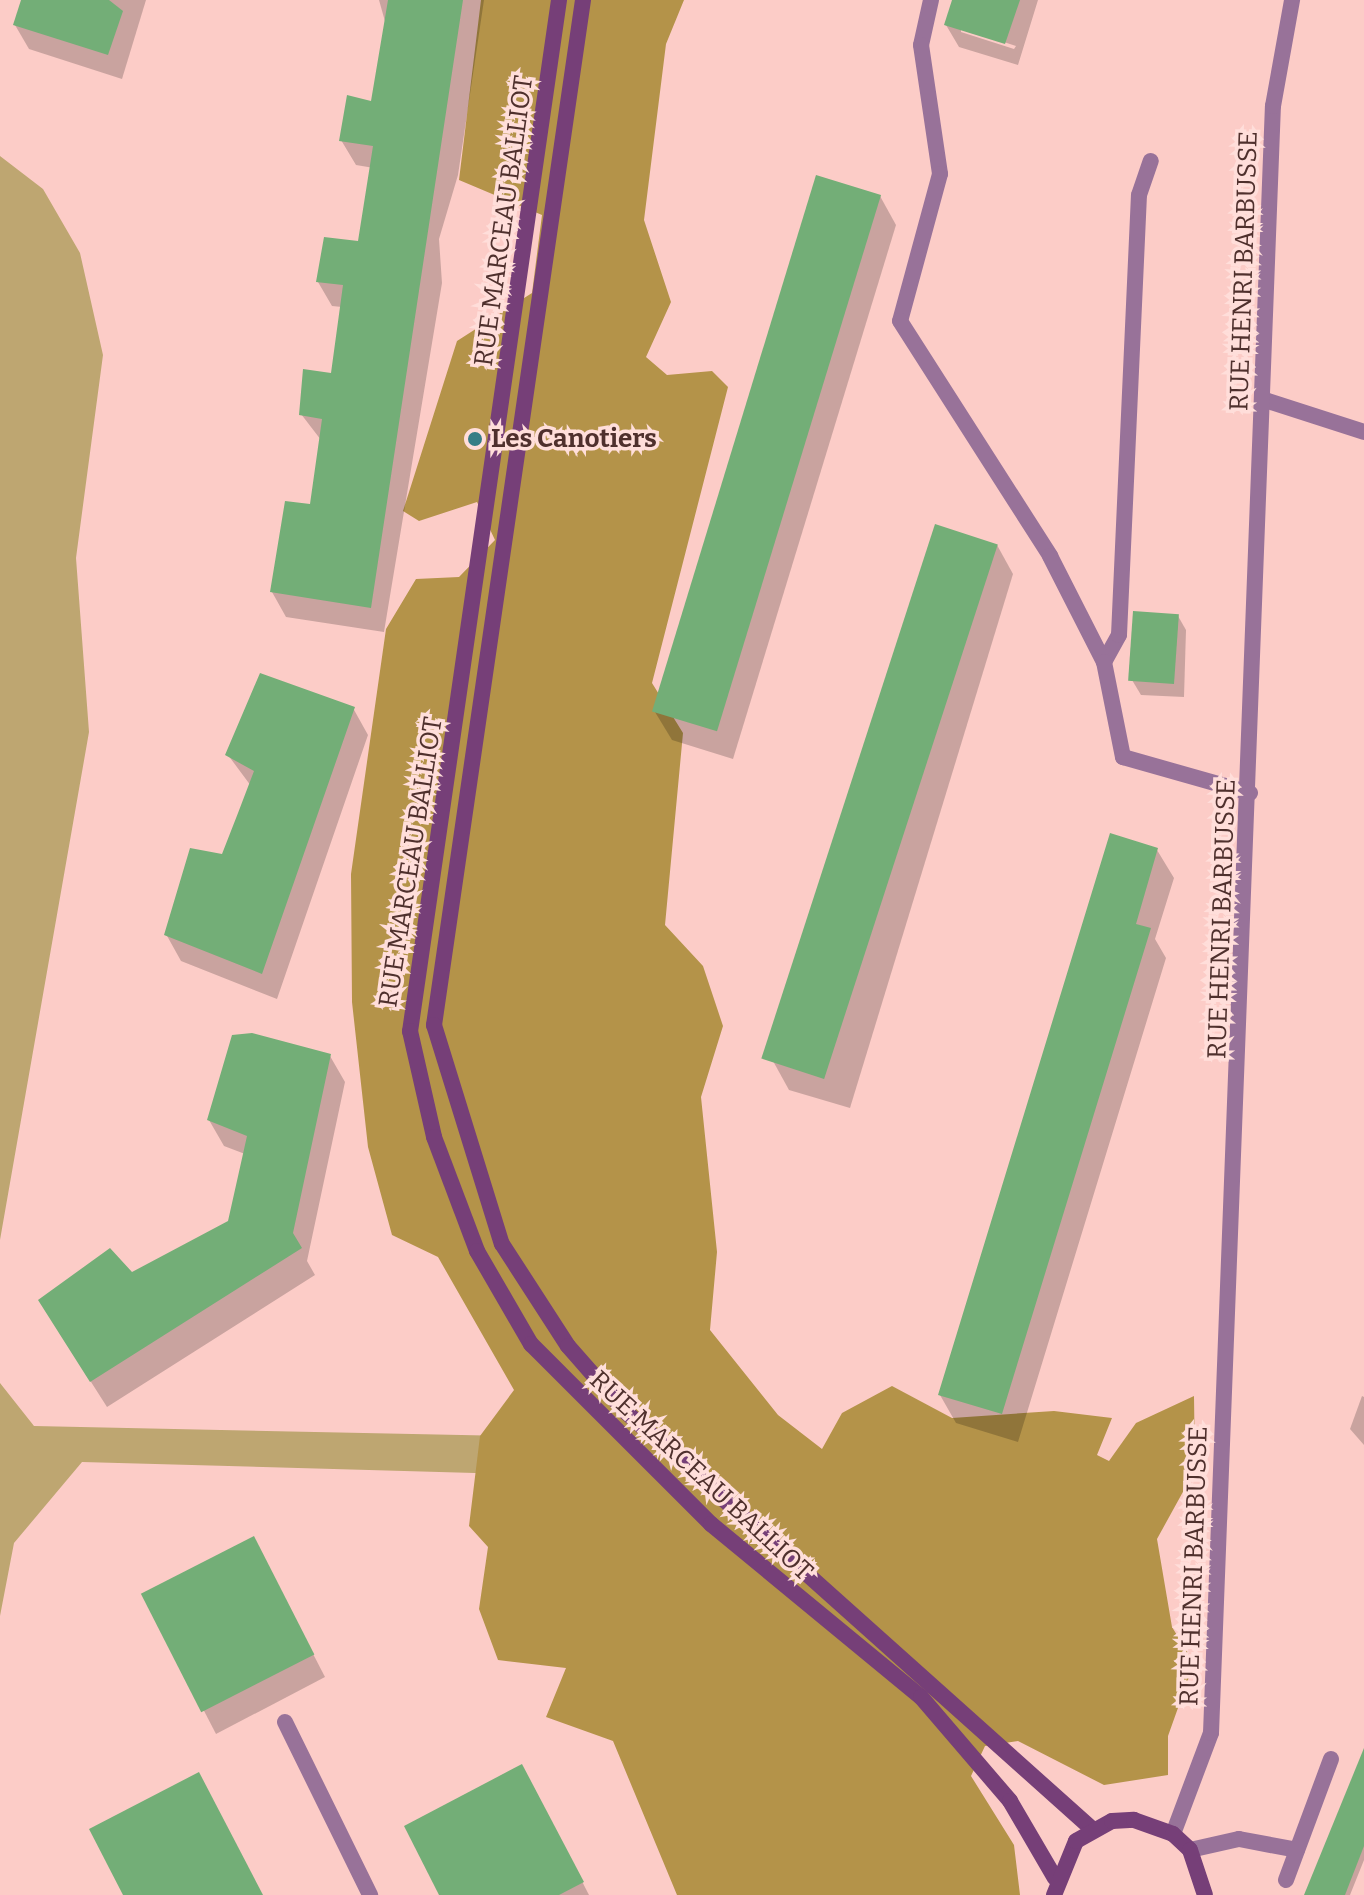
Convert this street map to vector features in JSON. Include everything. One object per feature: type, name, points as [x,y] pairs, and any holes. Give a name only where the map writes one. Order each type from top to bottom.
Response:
[{"type":"street","name":"RUE MARCEAU BALLIOT","points":[[559,0],[410,1031],[434,1137],[477,1251],[531,1344],[711,1524],[921,1697],[1010,1801],[1054,1886]]},
{"type":"street","name":"RUE MARCEAU BALLIOT","points":[[583,0],[434,1025],[502,1244],[568,1346],[626,1412],[939,1684],[1092,1829]]},
{"type":"street","points":[[931,0],[921,45],[940,174],[900,321],[1050,556],[1104,662],[1123,757],[1250,793]]},
{"type":"street","name":"RUE HENRI BARBUSSE","points":[[1173,1834],[1211,1733],[1265,400],[1273,106],[1292,0]]},
{"type":"street","points":[[1104,662],[1119,635],[1139,195],[1151,161]]},
{"type":"street","points":[[1265,400],[1364,432]]},
{"type":"street","points":[[285,1722],[364,1893]]},
{"type":"street","points":[[1286,1880],[1331,1759]]},
{"type":"street","points":[[1054,1886],[1063,1858],[1092,1829],[1134,1820],[1173,1834],[1190,1850],[1205,1895]]},
{"type":"street","points":[[1190,1850],[1239,1839],[1297,1850]]},
{"type":"shaded area","points":[[481,0],[684,0],[666,44],[644,220],[671,302],[646,357],[667,375],[712,371],[728,387],[652,683],[683,733],[665,925],[703,966],[723,1026],[701,1097],[717,1252],[710,1330],[778,1415],[822,1449],[842,1413],[892,1386],[952,1418],[1054,1411],[1112,1418],[1097,1455],[1109,1461],[1136,1423],[1194,1396],[1195,1470],[1157,1539],[1172,1627],[1194,1663],[1168,1736],[1168,1775],[1104,1785],[1018,1741],[985,1746],[971,1776],[1014,1845],[1020,1895],[677,1895],[613,1741],[546,1717],[566,1668],[498,1660],[479,1609],[488,1547],[469,1526],[480,1436],[514,1390],[438,1257],[392,1235],[368,1147],[352,1002],[351,874],[386,629],[416,579],[459,577],[495,540],[477,502],[419,521],[403,511],[457,341],[532,293],[542,215],[459,180]]},
{"type":"shaded area","points":[[0,156],[43,189],[80,253],[103,355],[76,558],[89,732],[0,1240]]},
{"type":"shaded area","points":[[0,1383],[34,1426],[554,1437],[582,1476],[82,1462],[14,1543],[0,1616]]},
{"type":"building","points":[[21,0],[109,0],[123,11],[108,55],[13,25]]},
{"type":"building","points":[[388,0],[463,0],[371,608],[270,592],[285,501],[310,504],[322,419],[299,415],[303,369],[331,373],[343,285],[316,282],[324,237],[358,241],[373,146],[339,141],[347,95],[371,101]]},
{"type":"building","points":[[952,0],[1020,0],[1005,44],[944,25]]},
{"type":"building","points":[[816,175],[881,195],[717,731],[652,711]]},
{"type":"building","points":[[935,524],[998,544],[824,1079],[761,1058]]},
{"type":"building","points":[[1133,611],[1179,614],[1174,684],[1128,681]]},
{"type":"building","points":[[260,673],[355,707],[262,974],[164,935],[190,848],[222,854],[254,771],[225,755]]},
{"type":"building","points":[[1110,833],[1158,848],[1136,924],[1151,928],[1002,1414],[938,1395]]},
{"type":"building","points":[[252,1033],[331,1054],[293,1233],[302,1248],[90,1382],[38,1300],[110,1248],[132,1272],[228,1221],[247,1136],[207,1120],[232,1035]]},
{"type":"building","points":[[254,1536],[314,1655],[201,1712],[141,1594]]},
{"type":"building","points":[[1364,1748],[1364,1846],[1345,1895],[1304,1895]]},
{"type":"building","points":[[522,1764],[584,1882],[559,1895],[439,1895],[404,1826]]},
{"type":"building","points":[[199,1772],[263,1895],[123,1895],[89,1829]]},
{"type":"place","name":"Les Canotiers","points":[[475,439]]}]
